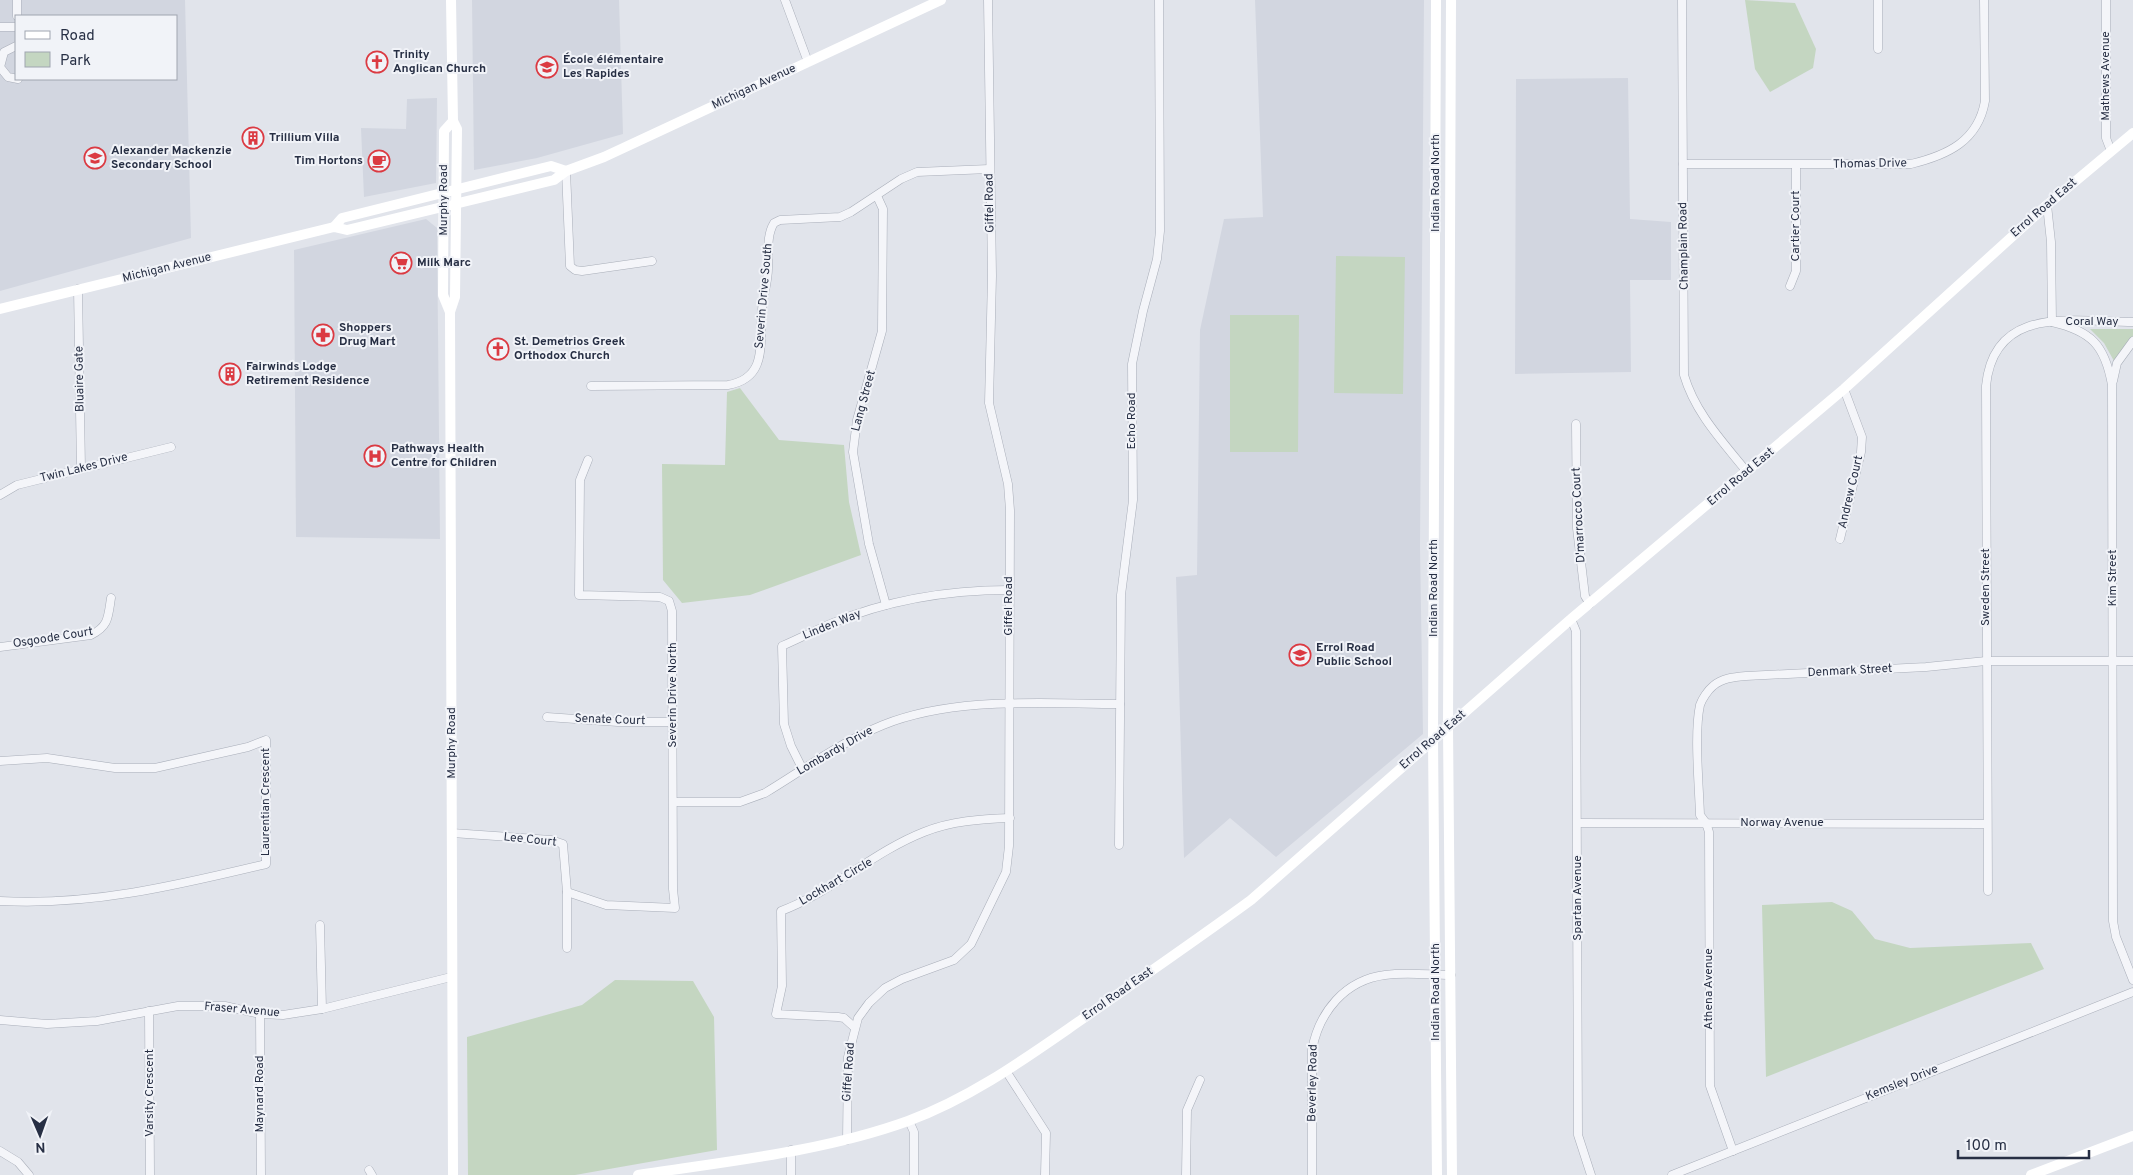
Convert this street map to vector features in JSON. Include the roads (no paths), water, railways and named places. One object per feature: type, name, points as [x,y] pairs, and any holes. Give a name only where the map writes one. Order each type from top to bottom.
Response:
[{"type":"main road","name":"Murphy Road","points":[[451,0],[453,120],[457,129],[455,297],[450,312],[453,1175]]},
{"type":"main road","name":"Michigan Avenue","points":[[0,309],[334,227],[347,230],[554,180],[566,171],[604,157],[941,0]]},
{"type":"main road","name":"Indian Road North","points":[[1436,0],[1433,740],[1437,1175]]},
{"type":"main road","name":"Indian Road North","points":[[1451,0],[1448,727],[1452,1175]]},
{"type":"main road","name":"Murphy Road","points":[[450,312],[444,295],[443,191],[444,130],[453,120]]},
{"type":"main road","name":"Errol Road East","points":[[638,1175],[669,1173],[847,1140],[909,1120],[956,1100],[1006,1071],[1251,900],[1571,619],[1844,389],[2046,205],[2133,133]]},
{"type":"main road","name":"Michigan Avenue","points":[[334,227],[342,218],[443,191],[551,166],[566,171]]},
{"type":"main road","points":[[2032,1175],[2133,1136]]},
{"type":"street","points":[[17,0],[17,15]]},
{"type":"street","points":[[785,0],[808,62]]},
{"type":"street","name":"Giffel Road","points":[[847,1140],[848,1056],[854,1027],[869,1002],[885,988],[902,979],[954,960],[971,944],[1006,872],[1010,818],[1010,510],[1008,484],[989,403],[992,276],[988,0]]},
{"type":"street","name":"Echo Road","points":[[1119,845],[1121,595],[1133,500],[1132,364],[1143,311],[1157,259],[1160,231],[1159,0]]},
{"type":"street","name":"Champlain Road","points":[[1682,0],[1684,375],[1688,389],[1701,414],[1747,472]]},
{"type":"street","points":[[1878,0],[1878,48]]},
{"type":"street","name":"Thomas Drive","points":[[1682,164],[1911,164],[1947,152],[1965,140],[1976,129],[1982,116],[1985,101],[1984,0]]},
{"type":"street","name":"Mathews Avenue","points":[[2106,0],[2106,138],[2110,151]]},
{"type":"street","points":[[0,27],[15,27]]},
{"type":"street","points":[[15,46],[4,52],[0,65],[2,72],[8,77],[15,78]]},
{"type":"street","name":"Cartier Court","points":[[1790,286],[1796,271],[1796,165]]},
{"type":"street","name":"Severin Drive South","points":[[591,386],[728,385],[749,377],[758,361],[762,309],[768,270],[769,235],[774,223],[780,220],[840,217],[877,196],[901,179],[917,172],[989,169]]},
{"type":"street","points":[[566,171],[570,266],[582,271],[652,261]]},
{"type":"street","name":"Lang Street","points":[[877,196],[883,210],[882,331],[857,420],[853,452],[870,544],[886,605]]},
{"type":"street","points":[[2046,205],[2051,242],[2052,322]]},
{"type":"street","name":"Bluaire Gate","points":[[78,289],[81,469]]},
{"type":"street","name":"Coral Way","points":[[2052,322],[2133,322]]},
{"type":"street","name":"Kim Street","points":[[2052,322],[2077,329],[2097,344],[2109,366],[2112,385],[2113,921],[2116,937],[2133,980]]},
{"type":"street","name":"Sweden Street","points":[[1988,891],[1986,661],[1987,373],[1989,363],[1998,347],[2015,331],[2032,324],[2052,322]]},
{"type":"street","name":"Coral Way","points":[[2112,385],[2117,364],[2133,341]]},
{"type":"street","name":"Andrew Court","points":[[1840,539],[1861,452],[1862,438],[1844,389]]},
{"type":"street","name":"D'marrocco Court","points":[[1576,424],[1577,528],[1585,596],[1590,604]]},
{"type":"street","name":"Twin Lakes Drive","points":[[0,495],[17,485],[171,447]]},
{"type":"street","name":"Severin Drive North","points":[[567,892],[606,905],[675,908],[673,888],[673,619],[669,601],[655,596],[579,595],[580,480],[588,460]]},
{"type":"street","name":"Linden Way","points":[[803,770],[791,746],[784,724],[782,646],[830,624],[886,605],[946,593],[1010,590]]},
{"type":"street","name":"Osgoode Court","points":[[0,647],[90,635],[102,629],[107,621],[112,598]]},
{"type":"street","name":"Spartan Avenue","points":[[1571,619],[1576,631],[1578,1135],[1591,1175]]},
{"type":"street","name":"Denmark Street","points":[[1706,823],[1700,815],[1698,719],[1700,703],[1713,685],[1726,678],[1926,667],[1986,661],[2133,661]]},
{"type":"street","name":"Lombardy Drive","points":[[674,802],[749,800],[765,793],[864,733],[899,719],[959,706],[1120,704]]},
{"type":"street","name":"Senate Court","points":[[547,718],[618,722],[673,722]]},
{"type":"street","name":"Laurentian Crescent","points":[[0,762],[47,758],[116,768],[155,768],[248,747],[266,740],[266,864],[144,893],[64,900],[0,901]]},
{"type":"street","name":"Lockhart Circle","points":[[854,1027],[844,1018],[838,1017],[776,1014],[782,986],[781,911],[805,902],[907,839],[926,831],[958,822],[1010,818]]},
{"type":"street","name":"Norway Avenue","points":[[1578,823],[1987,824]]},
{"type":"street","name":"Athena Avenue","points":[[1706,823],[1709,832],[1710,1086],[1733,1151]]},
{"type":"street","name":"Lee Court","points":[[452,833],[551,840],[564,844],[567,892],[567,948]]},
{"type":"street","points":[[320,925],[322,1009]]},
{"type":"street","name":"Beverley Road","points":[[1312,1175],[1312,1050],[1316,1030],[1325,1014],[1342,995],[1371,978],[1400,974],[1451,975]]},
{"type":"street","name":"Fraser Avenue","points":[[0,1020],[47,1024],[97,1021],[178,1006],[225,1006],[260,1014],[283,1014],[322,1009],[451,977]]},
{"type":"street","name":"Kemsley Drive","points":[[1672,1175],[2133,992]]},
{"type":"street","name":"Varsity Crescent","points":[[149,1010],[150,1175]]},
{"type":"street","name":"Maynard Road","points":[[260,1014],[261,1175]]},
{"type":"street","points":[[1006,1071],[1046,1133],[1045,1175]]},
{"type":"street","points":[[1186,1175],[1186,1110],[1200,1080]]},
{"type":"street","points":[[909,1120],[914,1132],[914,1175]]},
{"type":"street","points":[[791,1150],[791,1175]]},
{"type":"street","points":[[0,1151],[18,1162],[29,1175]]},
{"type":"place","name":"Trinity Anglican Church","points":[[377,62]]},
{"type":"place","name":"École élémentaire Les Rapides","points":[[547,67]]},
{"type":"place","name":"Trillium Villa","points":[[253,138]]},
{"type":"place","name":"Alexander Mackenzie Secondary School","points":[[95,158]]},
{"type":"place","name":"Tim Hortons","points":[[379,161]]},
{"type":"place","name":"Milk Marc","points":[[401,263]]},
{"type":"place","name":"Shoppers Drug Mart","points":[[323,335]]},
{"type":"place","name":"St. Demetrios Greek Orthodox Church","points":[[498,349]]},
{"type":"place","name":"Fairwinds Lodge Retirement Residence","points":[[230,374]]},
{"type":"place","name":"Pathways Health Centre for Children","points":[[375,456]]},
{"type":"place","name":"Errol Road Public School","points":[[1300,655]]}]
